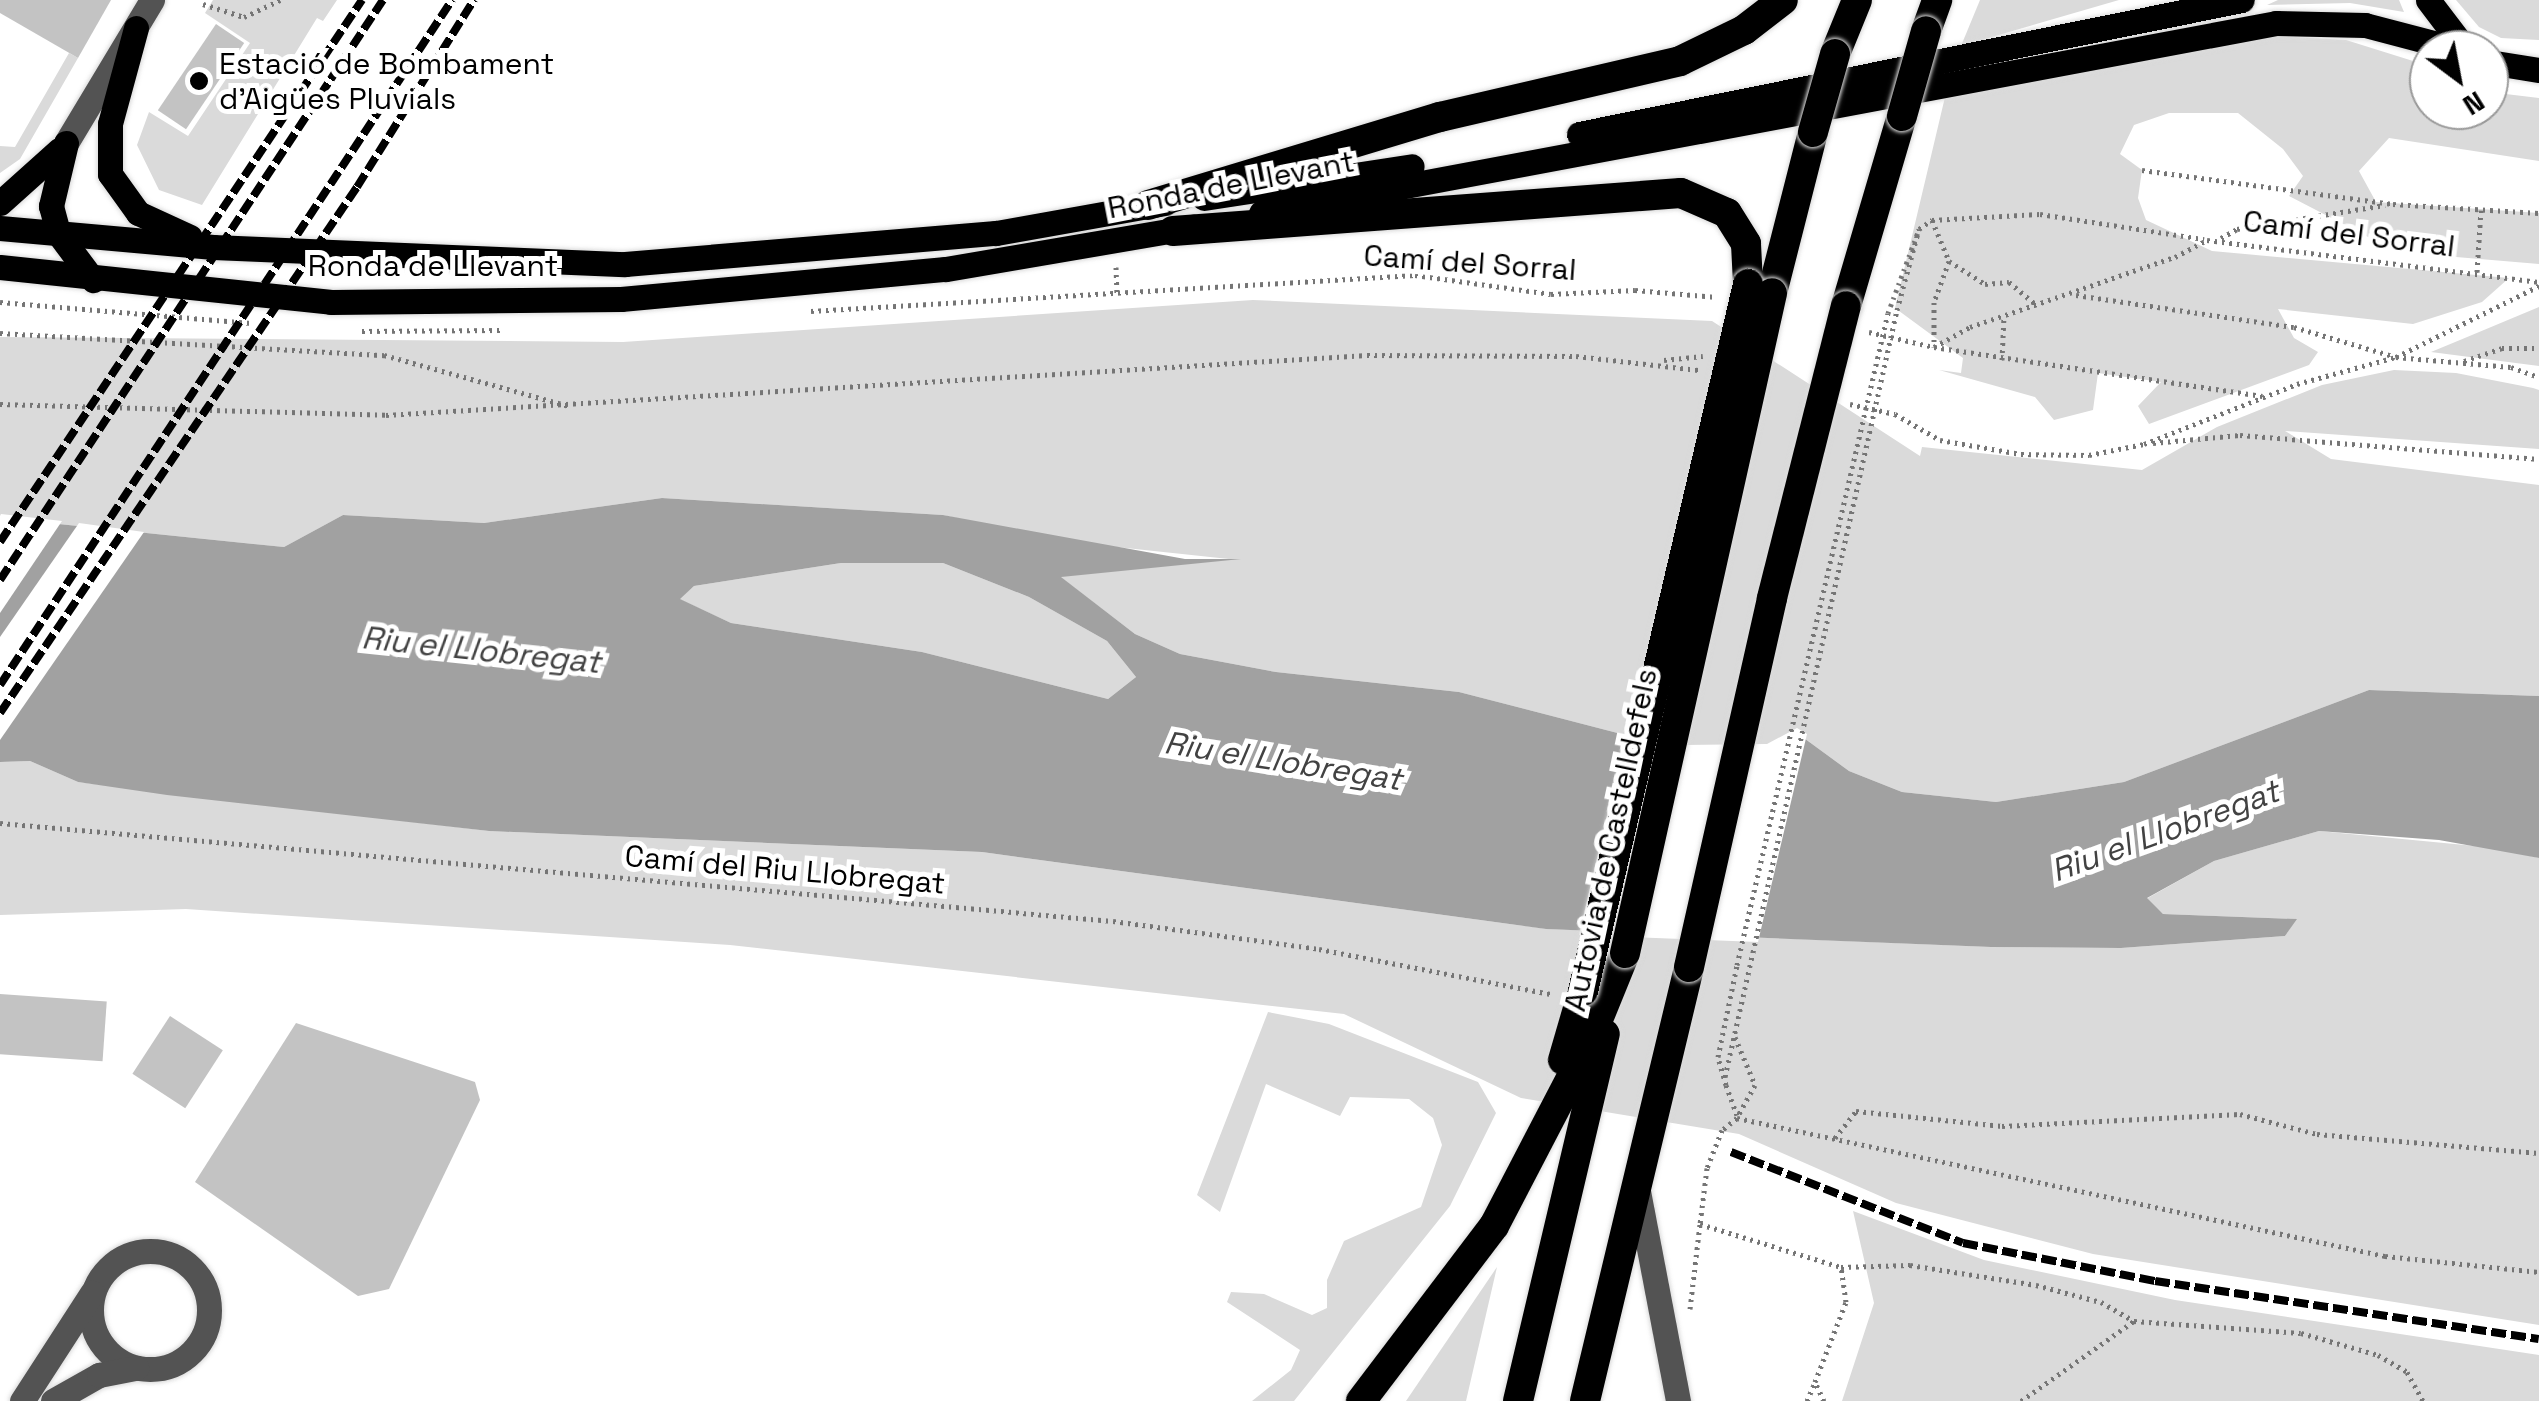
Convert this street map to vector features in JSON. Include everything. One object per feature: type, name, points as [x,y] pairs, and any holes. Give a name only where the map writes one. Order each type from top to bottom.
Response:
[{"type":"highway","points":[[1148,205],[1440,117],[1680,61],[1744,30],[1783,0]]},
{"type":"highway","points":[[1548,1116],[1572,994],[1748,292],[1813,132],[1835,54],[1857,0]]},
{"type":"highway","points":[[1585,1401],[1638,1191],[1772,598],[1937,0]]},
{"type":"highway","points":[[1172,231],[1682,193],[1727,213],[1746,244],[1748,292]]},
{"type":"highway","name":"Autovia de Castelldefels","points":[[1518,1401],[1624,953],[1748,292]]},
{"type":"highway","points":[[1361,1401],[1494,1226],[1586,1049],[1624,953]]},
{"type":"main road","name":"Ronda de Llevant","points":[[0,228],[214,246],[625,264],[996,233],[1148,205],[1465,156],[2182,17],[2242,0]]},
{"type":"main road","name":"Ronda de Llevant","points":[[2428,0],[2449,30]]},
{"type":"main road","name":"Ronda de Llevant","points":[[0,267],[93,280],[331,302],[621,298],[946,269],[1172,231],[2276,23],[2365,25],[2409,36]]},
{"type":"main road","points":[[136,28],[110,124],[110,174],[138,213],[214,246]]},
{"type":"main road","points":[[2509,65],[2539,70]]},
{"type":"main road","points":[[0,203],[66,143]]},
{"type":"main road","points":[[66,143],[52,190],[58,233],[93,280]]},
{"type":"street","points":[[66,143],[152,0]]},
{"type":"street","points":[[1638,1191],[1678,1401]]},
{"type":"street","points":[[22,1401],[94,1289],[120,1258],[149,1250],[178,1258],[200,1278],[209,1307],[198,1343],[176,1363],[100,1375],[54,1401]]},
{"type":"street","points":[[94,1289],[90,1308],[98,1338],[110,1354],[136,1368]]},
{"type":"path","points":[[204,4],[244,17],[280,0]]},
{"type":"path","points":[[2142,170],[2393,204],[2539,213]]},
{"type":"path","points":[[2219,239],[2237,229],[2393,204]]},
{"type":"path","points":[[2476,273],[2481,210]]},
{"type":"path","points":[[1737,1118],[1718,1057],[1888,313],[1905,254],[1919,230],[1932,220],[2040,214],[2207,240]]},
{"type":"path","points":[[1932,220],[1949,261],[1985,284],[2009,282],[2036,305]]},
{"type":"path","points":[[1726,1085],[1722,1067],[1897,310],[1919,230]]},
{"type":"path","name":"Camí del Sorral","points":[[1934,347],[2004,316],[2072,294],[2207,240],[2539,284]]},
{"type":"path","points":[[1934,347],[1934,302],[1949,261]]},
{"type":"path","name":"Camí del Sorral","points":[[998,301],[1415,275],[1516,292],[1748,292]]},
{"type":"path","points":[[2144,444],[2265,396],[2396,357],[2539,284]]},
{"type":"path","points":[[2072,294],[2294,327],[2396,357],[2511,367],[2539,378]]},
{"type":"path","points":[[12,304],[13,295]]},
{"type":"path","points":[[2002,360],[2004,316]]},
{"type":"path","points":[[1852,318],[1934,347],[2002,360],[2265,396]]},
{"type":"path","points":[[0,333],[384,355],[576,408]]},
{"type":"path","points":[[2460,362],[2502,348],[2539,348]]},
{"type":"path","points":[[0,404],[386,415],[576,408],[1367,355],[1576,356],[1656,361],[1711,373]]},
{"type":"path","points":[[1840,402],[1895,414],[1940,440],[2021,454],[2088,455],[2144,444],[2240,435],[2539,459]]},
{"type":"path","name":"Camí del Riu Llobregat","points":[[0,822],[1113,921],[1318,949],[1572,994]]},
{"type":"path","points":[[1690,1315],[1707,1168],[1722,1130],[1737,1118],[1755,1085],[1735,1037]]},
{"type":"path","points":[[1835,1138],[1856,1112],[2002,1126],[2240,1114],[2317,1134],[2539,1153]]},
{"type":"path","points":[[1737,1118],[2386,1256],[2539,1272]]},
{"type":"path","points":[[1700,1224],[1841,1267],[1910,1265],[2036,1286],[2101,1302],[2134,1321],[2301,1333],[2378,1355],[2407,1372],[2423,1401]]},
{"type":"path","points":[[1807,1401],[1846,1302],[1841,1267]]},
{"type":"path","points":[[2020,1401],[2134,1321]]},
{"type":"path","points":[[1815,1382],[1824,1401]]},
{"type":"shaded area","points":[[213,0],[337,0],[323,21],[317,18],[202,205],[159,190],[137,145],[149,112],[188,136],[250,43],[205,13]]},
{"type":"shaded area","points":[[1980,0],[2119,0],[1961,46]]},
{"type":"shaded area","points":[[2278,0],[2399,0],[2404,12],[2350,3],[2267,5]]},
{"type":"shaded area","points":[[2456,0],[2539,0],[2539,40],[2509,38],[2509,30],[2479,27]]},
{"type":"shaded area","points":[[2259,35],[2346,40],[2409,60],[2409,130],[2509,130],[2509,94],[2539,98],[2539,161],[2389,138],[2359,171],[2376,202],[2539,213],[2539,264],[2397,252],[2289,196],[2303,176],[2283,149],[2238,113],[2169,113],[2134,125],[2120,154],[2142,170],[2138,198],[2146,220],[2212,251],[2509,278],[2482,302],[2413,324],[2278,309],[2294,338],[2318,352],[2309,365],[2149,424],[2138,406],[2161,382],[2098,373],[2093,410],[2054,420],[2035,397],[1939,370],[1961,373],[1963,358],[1895,308],[1945,97]]},
{"type":"shaded area","points":[[69,53],[78,58],[20,159],[0,173],[0,146],[15,147]]},
{"type":"shaded area","points":[[1253,300],[1712,321],[1920,456],[1922,447],[2142,470],[2217,427],[2322,385],[2394,370],[2456,373],[2533,388],[2539,390],[2539,449],[2285,431],[2331,459],[2539,485],[2539,696],[2369,690],[2124,782],[1996,802],[1902,792],[1849,771],[1797,733],[1768,749],[1683,750],[1459,692],[1276,672],[1180,654],[1135,634],[1059,576],[1229,559],[1060,541],[943,515],[662,498],[484,523],[343,515],[284,547],[0,518],[0,337],[623,342]]},
{"type":"shaded area","points":[[2539,307],[2539,366],[2431,352],[2460,340]]},
{"type":"shaded area","points":[[841,563],[943,563],[1029,597],[1107,641],[1136,677],[1108,699],[922,652],[731,623],[679,599],[694,586]]},
{"type":"shaded area","points":[[30,761],[78,782],[489,831],[982,852],[1547,929],[1991,947],[2121,948],[2285,936],[2296,919],[2163,914],[2146,899],[2214,861],[2319,831],[2496,848],[2539,858],[2539,1325],[2093,1254],[1896,1203],[1739,1134],[1521,1098],[1344,1014],[730,945],[186,909],[0,915],[0,762]]},
{"type":"shaded area","points":[[1268,1012],[1329,1024],[1478,1082],[1496,1113],[1450,1206],[1294,1401],[1252,1401],[1291,1370],[1300,1350],[1227,1302],[1231,1292],[1264,1294],[1312,1315],[1327,1308],[1327,1280],[1344,1241],[1421,1207],[1442,1145],[1433,1118],[1409,1099],[1350,1097],[1340,1116],[1266,1084],[1220,1212],[1197,1195]]},
{"type":"shaded area","points":[[1853,1211],[1984,1260],[2175,1300],[2539,1355],[2539,1401],[1842,1401],[1874,1303]]},
{"type":"shaded area","points":[[1497,1267],[1466,1401],[1406,1401]]},
{"type":"water","name":"Riu el Llobregat","points":[[662,498],[943,515],[1185,559],[1241,559],[1061,577],[1135,634],[1180,654],[1276,672],[1459,692],[1683,750],[1768,749],[1797,733],[1849,771],[1902,792],[1996,802],[2124,782],[2369,690],[2539,696],[2539,858],[2439,840],[2319,831],[2214,861],[2147,898],[2163,914],[2297,919],[2285,936],[2121,948],[1991,947],[1546,929],[982,852],[489,831],[167,795],[78,782],[30,761],[0,762],[0,518],[284,547],[343,515],[484,523]],"holes":[[[841,563],[943,563],[1029,597],[1107,641],[1136,677],[1108,699],[922,652],[731,623],[680,599],[694,586]]]},
{"type":"pier","points":[[0,516],[62,521],[0,613]]},
{"type":"pier","points":[[79,523],[144,532],[0,740],[0,637]]},
{"type":"pier","points":[[1797,728],[1807,734],[1758,942],[1579,935],[1627,730],[1684,745],[1767,744]]},
{"type":"building","points":[[0,0],[111,0],[78,58],[0,13]]},
{"type":"building","name":"Estació de Bombament d'Aigües Pluvials","points":[[216,24],[244,43],[186,129],[158,110]]},
{"type":"building","points":[[0,994],[107,1001],[103,1061],[0,1054]]},
{"type":"building","points":[[170,1016],[223,1050],[185,1108],[132,1074]]},
{"type":"building","points":[[296,1023],[475,1082],[480,1100],[389,1289],[358,1296],[195,1182]]},
{"type":"railway","points":[[0,542],[362,0]]},
{"type":"railway","points":[[0,580],[383,0]]},
{"type":"railway","points":[[0,685],[452,0]]},
{"type":"railway","points":[[0,713],[357,187],[474,0]]},
{"type":"railway","points":[[1731,1152],[1963,1243],[2155,1281],[2539,1339]]},
{"type":"place","name":"Estació de Bombament d'Aigües Pluvials","points":[[199,81]]}]
